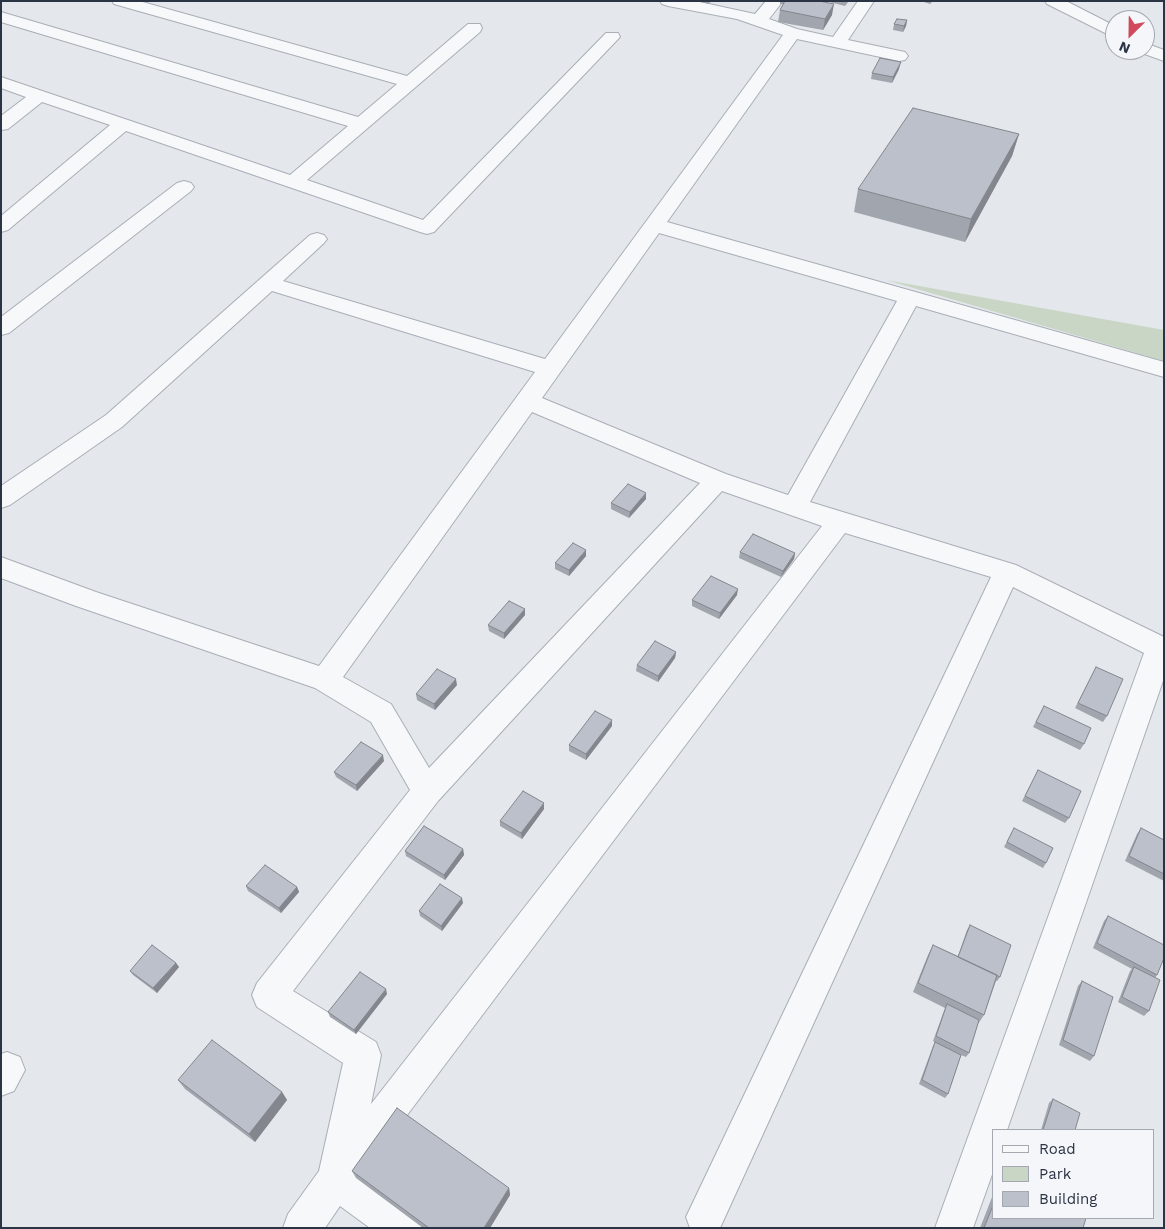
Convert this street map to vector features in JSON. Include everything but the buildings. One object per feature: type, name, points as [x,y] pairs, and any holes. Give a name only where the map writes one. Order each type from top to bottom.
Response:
[{"type":"street","points":[[120,1],[410,82]]},
{"type":"street","points":[[758,22],[776,1]]},
{"type":"street","points":[[837,42],[866,1]]},
{"type":"street","points":[[1053,1],[1105,28]]},
{"type":"street","points":[[678,2],[741,15],[793,33],[899,56]]},
{"type":"street","points":[[1,18],[361,124]]},
{"type":"street","points":[[293,182],[474,28]]},
{"type":"street","points":[[325,680],[793,33]]},
{"type":"street","points":[[1,82],[427,228],[612,37]]},
{"type":"street","points":[[1,125],[40,95]]},
{"type":"street","points":[[1,226],[123,124]]},
{"type":"street","points":[[1,328],[184,187]]},
{"type":"street","points":[[655,225],[1164,370]]},
{"type":"street","points":[[1,499],[114,420],[317,239]]},
{"type":"street","points":[[267,283],[551,369]]},
{"type":"street","points":[[795,506],[910,298]]},
{"type":"street","points":[[527,401],[717,480],[839,522],[1007,572],[1162,649],[954,1228]]},
{"type":"street","points":[[336,1179],[363,1055],[269,995],[427,792],[717,480]]},
{"type":"street","points":[[302,1228],[336,1179],[839,522]]},
{"type":"street","points":[[1,567],[86,599],[325,680],[381,713],[427,792]]},
{"type":"street","points":[[705,1217],[1007,572]]},
{"type":"street","points":[[336,1179],[403,1228]]},
{"type":"green space","points":[[886,280],[1164,330],[1164,361]]}]
